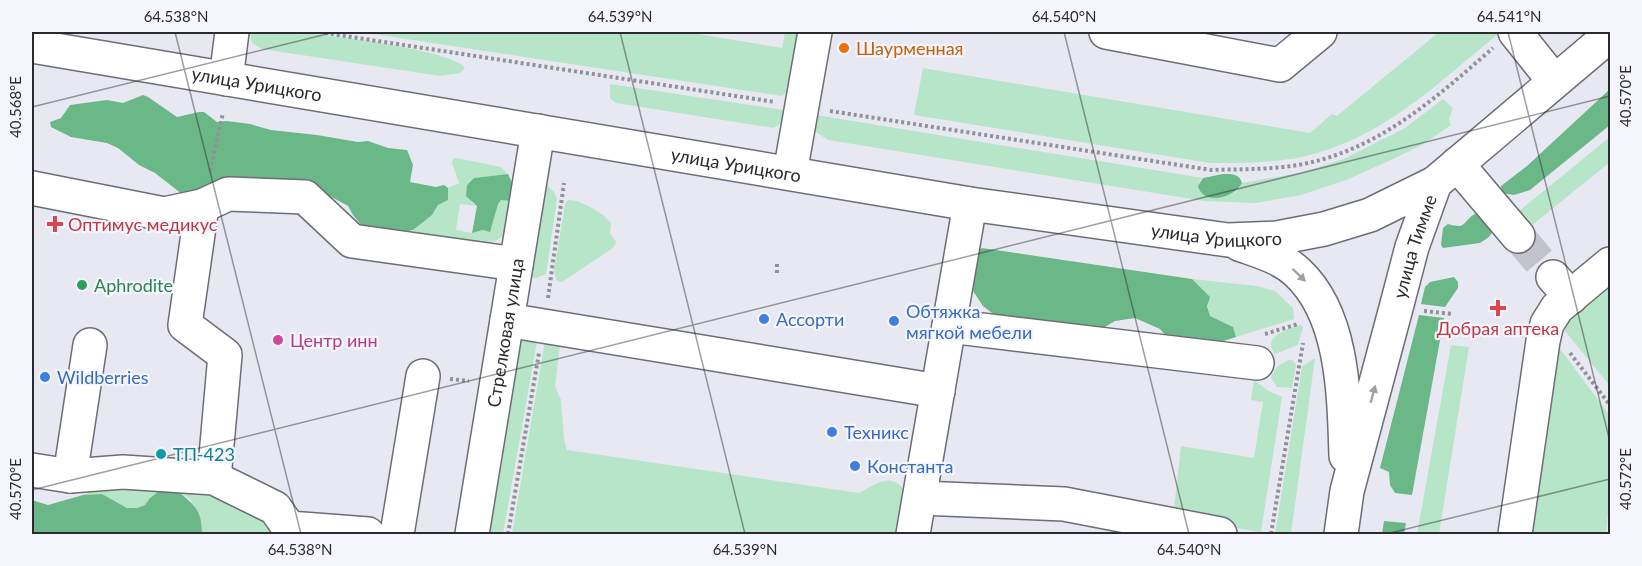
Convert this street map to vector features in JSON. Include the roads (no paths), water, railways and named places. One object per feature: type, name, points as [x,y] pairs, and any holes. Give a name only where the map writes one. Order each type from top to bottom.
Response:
[{"type":"main road","points":[[226,79],[232,32]]},
{"type":"main road","points":[[790,173],[815,32]]},
{"type":"main road","points":[[1106,32],[1280,65],[1320,32]]},
{"type":"main road","name":"улица Тимме","points":[[1341,534],[1347,491],[1412,247],[1446,173],[1611,35]]},
{"type":"main road","points":[[1505,39],[1554,81]]},
{"type":"main road","name":"улица Урицкого","points":[[32,46],[970,204],[1228,240],[1277,238],[1324,229],[1370,215],[1446,173]]},
{"type":"main road","name":"Стрелковая улица","points":[[471,534],[538,131]]},
{"type":"main road","points":[[1446,173],[1518,236]]},
{"type":"main road","points":[[32,188],[164,214],[202,206],[228,194],[305,197],[352,241],[516,264]]},
{"type":"main road","points":[[913,534],[970,204]]},
{"type":"main road","points":[[202,206],[185,324],[225,355],[214,478]]},
{"type":"main road","points":[[1228,240],[1273,257],[1296,271],[1321,304],[1333,338],[1342,378],[1347,491]]},
{"type":"main road","points":[[1515,534],[1547,324],[1557,308],[1562,287],[1611,264]]},
{"type":"main road","points":[[507,320],[938,391]]},
{"type":"main road","points":[[949,326],[1257,363]]},
{"type":"main road","points":[[70,476],[90,345]]},
{"type":"main road","points":[[397,534],[423,376]]},
{"type":"main road","points":[[32,470],[70,476],[123,472],[214,478],[275,508],[289,528],[368,534]]},
{"type":"main road","points":[[920,498],[1064,504],[1220,534]]},
{"type":"tunnel","points":[[1518,236],[1553,277]]},
{"type":"place","name":"Шаурменная","points":[[844,48]]},
{"type":"place","name":"Оптимус медикус","points":[[55,224]]},
{"type":"place","name":"Aphrodite","points":[[82,285]]},
{"type":"place","name":"Добрая аптека","points":[[1498,308]]},
{"type":"place","name":"Ассорти","points":[[764,319]]},
{"type":"place","name":"Обтяжка мягкой мебели","points":[[894,321]]},
{"type":"place","name":"Центр инн","points":[[278,340]]},
{"type":"place","name":"Wildberries","points":[[45,377]]},
{"type":"place","name":"Техникс","points":[[832,432]]},
{"type":"place","name":"ТП-423","points":[[161,454]]},
{"type":"place","name":"Константа","points":[[855,466]]}]
